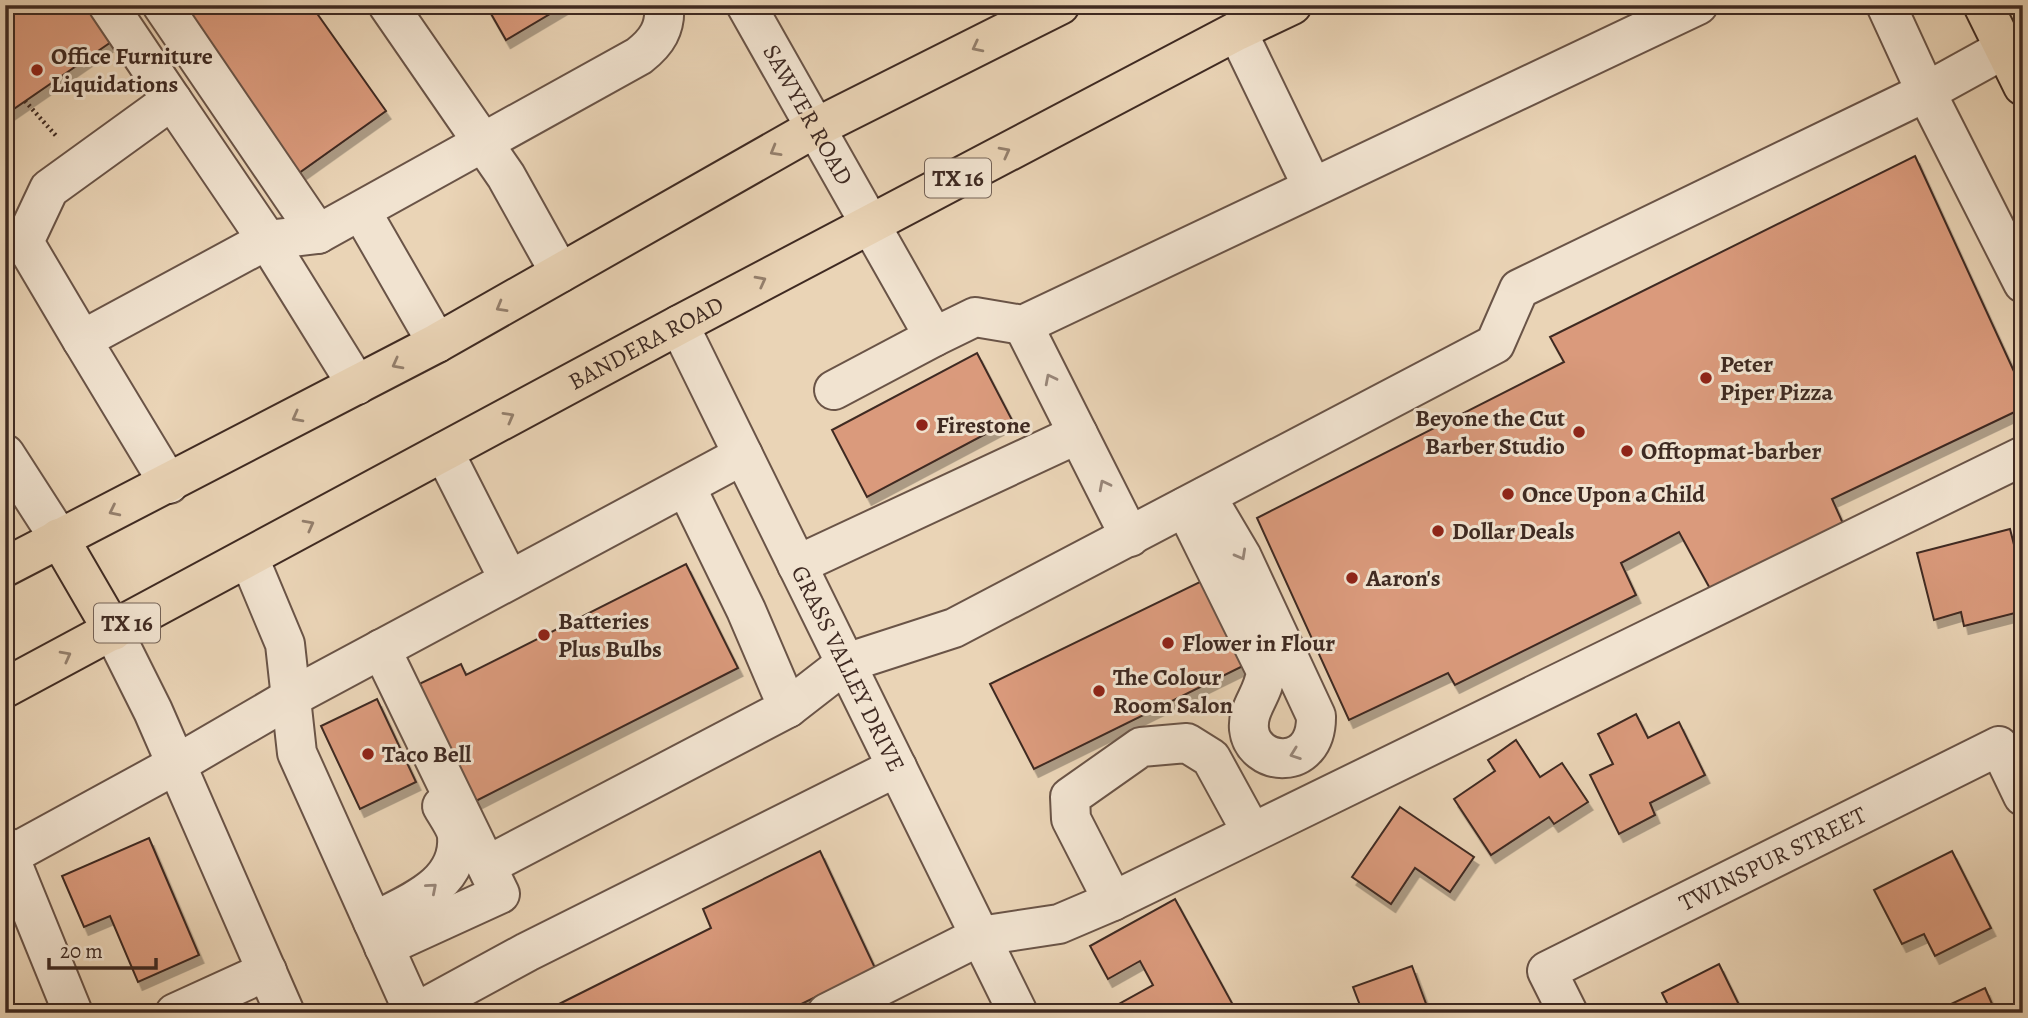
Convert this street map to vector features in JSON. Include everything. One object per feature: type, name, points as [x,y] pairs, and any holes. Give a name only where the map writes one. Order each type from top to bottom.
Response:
[{"type":"main road","name":"BANDERA ROAD","points":[[5,688],[869,224],[1237,31],[1292,5]]},
{"type":"main road","points":[[1983,5],[2023,86]]},
{"type":"main road","points":[[5,567],[437,343],[815,128],[1035,11]]},
{"type":"main road","points":[[59,538],[113,631]]},
{"type":"street","points":[[107,5],[267,240],[357,385]]},
{"type":"street","points":[[162,5],[318,234]]},
{"type":"street","points":[[388,5],[506,176],[560,273]]},
{"type":"street","points":[[82,340],[267,240],[318,234],[639,56],[660,35],[665,19],[664,5]]},
{"type":"street","name":"SAWYER ROAD","points":[[746,5],[934,337]]},
{"type":"street","points":[[834,390],[975,317],[1023,325],[1312,186],[1643,18],[1698,5]]},
{"type":"street","points":[[1886,5],[1926,92],[2023,283]]},
{"type":"street","points":[[1237,31],[1312,186]]},
{"type":"street","points":[[488,864],[788,708],[846,663],[954,628],[1495,344],[1520,289],[1926,92],[2004,49]]},
{"type":"street","points":[[169,484],[24,242],[49,189],[172,100]]},
{"type":"street","points":[[361,211],[437,343]]},
{"type":"street","name":"GRASS VALLEY DRIVE","points":[[679,325],[1018,1013]]},
{"type":"street","points":[[1023,325],[1130,537]]},
{"type":"street","points":[[797,565],[1078,434]]},
{"type":"street","points":[[444,452],[509,580]]},
{"type":"street","points":[[5,454],[59,538]]},
{"type":"street","points":[[73,1013],[7,853],[177,764],[292,696],[743,455]]},
{"type":"street","points":[[827,1013],[980,936],[1059,924],[1113,901],[1251,831],[2023,456]]},
{"type":"street","points":[[686,487],[746,610],[788,708]]},
{"type":"street","points":[[1196,502],[1242,557],[1316,716],[1316,736],[1306,751],[1289,759],[1272,757],[1258,747],[1249,732],[1249,716],[1264,688],[1266,671],[1196,502]]},
{"type":"street","points":[[249,558],[285,644],[297,753],[415,1013],[540,946],[897,767]]},
{"type":"street","points":[[113,631],[177,764],[285,1013]]},
{"type":"street","points":[[373,653],[488,864],[500,894],[379,934]]},
{"type":"street","points":[[373,653],[457,835],[452,869],[379,934]]},
{"type":"street","points":[[1113,901],[1071,819],[1070,797],[1140,747],[1187,743],[1212,758],[1251,831]]},
{"type":"street","name":"TWINSPUR STREET","points":[[1568,1013],[1547,971],[1998,746],[2023,796]]},
{"type":"street","points":[[175,1013],[267,971]]},
{"type":"path","points":[[25,101],[82,165]]},
{"type":"building","name":"Office Furniture Liquidations","points":[[5,5],[91,5],[114,40],[5,115]]},
{"type":"building","points":[[180,5],[311,5],[386,111],[299,173]]},
{"type":"building","points":[[486,5],[565,5],[506,40]]},
{"type":"building","points":[[1915,156],[2023,391],[2023,408],[1832,499],[1845,528],[1713,594],[1679,532],[1621,563],[1636,595],[1455,685],[1448,673],[1349,720],[1257,518],[1564,362],[1550,337]]},
{"type":"building","name":"Firestone","points":[[977,353],[1012,420],[867,497],[832,430]]},
{"type":"building","points":[[2010,529],[2023,580],[2023,611],[1964,626],[1961,612],[1934,620],[1917,553]]},
{"type":"building","points":[[686,564],[738,668],[466,806],[417,685],[461,664],[466,675]]},
{"type":"building","points":[[1206,579],[1247,664],[1034,769],[990,684]]},
{"type":"building","name":"Taco Bell","points":[[377,699],[416,782],[360,809],[321,726]]},
{"type":"building","points":[[1636,714],[1648,738],[1679,722],[1705,775],[1650,803],[1655,815],[1619,834],[1590,775],[1613,764],[1598,734]]},
{"type":"building","points":[[1516,740],[1540,777],[1562,763],[1588,802],[1554,824],[1549,817],[1491,855],[1454,799],[1495,771],[1488,760]]},
{"type":"building","points":[[1400,807],[1474,857],[1450,892],[1415,868],[1391,904],[1352,877]]},
{"type":"building","points":[[149,838],[199,955],[138,982],[110,916],[84,927],[62,876]]},
{"type":"building","points":[[820,851],[875,968],[783,1013],[541,1013],[711,928],[703,909]]},
{"type":"building","points":[[1952,851],[1991,928],[1935,956],[1924,934],[1902,944],[1874,890]]},
{"type":"building","points":[[1175,899],[1233,1005],[1219,1013],[1124,1013],[1119,1004],[1153,985],[1140,961],[1108,979],[1090,946]]},
{"type":"building","points":[[1719,964],[1743,1013],[1672,1013],[1662,993]]},
{"type":"building","points":[[1412,966],[1428,1009],[1436,1006],[1438,1013],[1363,1013],[1353,987]]},
{"type":"building","points":[[1985,988],[1996,1013],[1932,1013]]},
{"type":"place","name":"Office Furniture Liquidations","points":[[37,70]]},
{"type":"place","name":"Peter Piper Pizza","points":[[1706,378]]},
{"type":"place","name":"Firestone","points":[[922,425]]},
{"type":"place","name":"Beyone the Cut Barber Studio","points":[[1579,432]]},
{"type":"place","name":"Offtopmat-barber","points":[[1627,451]]},
{"type":"place","name":"Once Upon a Child","points":[[1508,494]]},
{"type":"place","name":"Dollar Deals","points":[[1438,531]]},
{"type":"place","name":"Aaron's","points":[[1352,578]]},
{"type":"place","name":"Batteries Plus Bulbs","points":[[544,635]]},
{"type":"place","name":"Flower in Flour","points":[[1168,643]]},
{"type":"place","name":"The Colour Room Salon","points":[[1099,691]]},
{"type":"place","name":"Taco Bell","points":[[368,754]]}]
